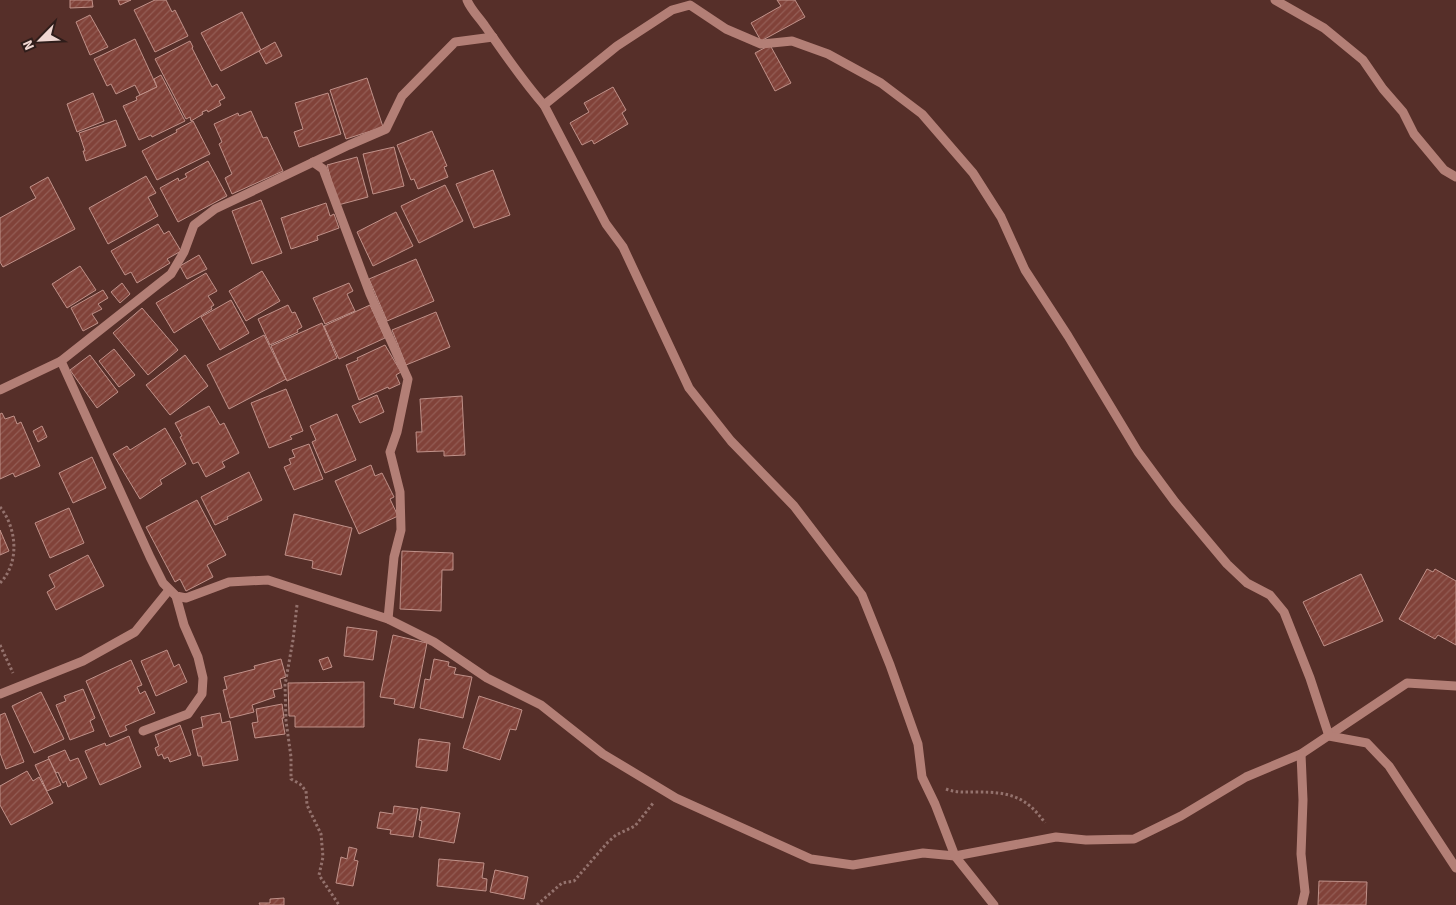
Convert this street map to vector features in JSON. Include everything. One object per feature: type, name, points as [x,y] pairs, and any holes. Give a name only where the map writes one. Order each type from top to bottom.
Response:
[{"type":"street","points":[[467,0],[470,8],[524,82],[544,105],[606,224],[623,247],[688,388],[731,441],[794,506],[862,595],[890,665],[918,744],[922,776],[955,856],[994,905]]},
{"type":"street","points":[[1275,0],[1324,28],[1364,60],[1383,89],[1403,112],[1414,134],[1444,170],[1456,177]]},
{"type":"street","points":[[544,105],[617,46],[672,10],[690,5],[726,29],[761,44],[792,41],[828,54],[881,83],[922,114],[973,173],[1001,217],[1025,270],[1068,336],[1138,452],[1227,564],[1247,583],[1270,595],[1284,612],[1310,678],[1329,736]]},
{"type":"street","points":[[0,390],[61,361],[171,274],[184,252],[194,225],[215,209],[313,162],[386,130],[402,96],[455,42],[493,37]]},
{"type":"street","points":[[313,162],[322,168],[370,294],[408,379],[397,432],[390,452],[400,492],[401,530],[394,557],[388,618]]},
{"type":"street","points":[[61,361],[150,557],[172,593],[198,657],[203,678],[202,694],[188,714],[143,731]]},
{"type":"street","points":[[172,593],[186,598],[229,582],[268,580],[388,618],[434,642],[487,678],[541,705],[603,754],[685,802],[810,859],[853,865],[923,853],[955,856],[1056,837],[1086,840],[1134,839],[1181,816],[1246,777],[1302,754],[1407,683],[1456,686]]},
{"type":"street","points":[[0,694],[83,661],[135,632],[172,593]]},
{"type":"street","points":[[1329,736],[1367,743],[1389,766],[1420,810],[1456,868]]},
{"type":"street","points":[[1302,754],[1301,854],[1304,892],[1302,905]]},
{"type":"path","points":[[0,507],[6,514],[14,539],[8,575],[0,583]]},
{"type":"path","points":[[298,591],[293,640],[285,685],[286,721],[291,756],[290,774],[291,779],[300,784],[306,791],[307,805],[320,834],[323,857],[319,876],[339,905]]},
{"type":"path","points":[[0,645],[20,687]]},
{"type":"path","points":[[922,776],[933,784],[955,792],[989,792],[1013,795],[1036,810],[1056,837]]},
{"type":"path","points":[[537,905],[562,883],[574,881],[608,842],[616,835],[628,831],[635,826],[652,804],[668,792]]},
{"type":"building","points":[[70,0],[92,0],[93,7],[70,8]]},
{"type":"building","points":[[118,0],[131,0],[120,5]]},
{"type":"building","points":[[155,0],[166,0],[172,12],[175,10],[188,36],[155,52],[134,10]]},
{"type":"building","points":[[777,0],[795,0],[805,17],[761,41],[751,23],[781,6]]},
{"type":"building","points":[[242,12],[261,50],[221,71],[201,33]]},
{"type":"building","points":[[90,15],[108,47],[90,55],[76,22]]},
{"type":"building","points":[[135,39],[157,87],[140,95],[135,85],[116,94],[111,84],[107,86],[94,59]]},
{"type":"building","points":[[190,41],[212,87],[217,84],[225,98],[219,101],[221,105],[208,112],[207,110],[202,112],[203,114],[191,121],[190,117],[186,119],[155,59]]},
{"type":"building","points":[[275,42],[282,56],[266,64],[259,51]]},
{"type":"building","points":[[770,45],[791,83],[775,91],[755,53]]},
{"type":"building","points":[[161,75],[185,121],[152,137],[151,135],[139,140],[123,106],[137,100],[136,97],[157,87],[154,79]]},
{"type":"building","points":[[367,78],[383,127],[346,139],[330,90]]},
{"type":"building","points":[[613,87],[626,110],[622,113],[628,124],[594,144],[592,140],[582,145],[570,123],[589,112],[584,103]]},
{"type":"building","points":[[93,93],[104,121],[77,132],[67,104]]},
{"type":"building","points":[[328,93],[341,134],[299,147],[294,132],[303,129],[295,103]]},
{"type":"building","points":[[251,111],[263,138],[267,137],[283,171],[232,194],[225,178],[232,174],[219,144],[222,142],[214,124],[238,113],[239,116]]},
{"type":"building","points":[[116,120],[126,146],[86,161],[79,133]]},
{"type":"building","points":[[193,121],[210,154],[157,180],[142,151]]},
{"type":"building","points":[[432,131],[447,166],[444,167],[448,177],[418,189],[414,179],[411,180],[397,145]]},
{"type":"building","points":[[394,147],[404,186],[373,194],[363,154]]},
{"type":"building","points":[[357,157],[368,197],[338,205],[327,165]]},
{"type":"building","points":[[208,161],[227,196],[178,222],[160,188],[178,178],[179,181],[187,177],[185,174]]},
{"type":"building","points":[[493,170],[510,215],[474,228],[456,184]]},
{"type":"building","points":[[146,176],[156,193],[148,197],[158,216],[108,244],[89,208]]},
{"type":"building","points":[[48,177],[75,229],[3,267],[0,262],[0,218],[36,198],[30,187]]},
{"type":"building","points":[[445,185],[463,221],[419,243],[401,206]]},
{"type":"building","points":[[261,200],[282,253],[252,264],[232,211]]},
{"type":"building","points":[[326,203],[330,216],[334,214],[339,228],[317,236],[318,240],[291,249],[281,218]]},
{"type":"building","points":[[396,212],[413,246],[373,266],[357,232]]},
{"type":"building","points":[[158,224],[164,234],[169,231],[181,251],[167,259],[170,263],[137,283],[131,272],[125,275],[111,251]]},
{"type":"building","points":[[199,255],[207,269],[187,279],[180,266]]},
{"type":"building","points":[[416,259],[434,301],[387,321],[369,279]]},
{"type":"building","points":[[80,266],[96,290],[67,308],[52,284]]},
{"type":"building","points":[[262,271],[280,301],[246,321],[229,291]]},
{"type":"building","points":[[206,273],[217,291],[208,296],[214,305],[211,307],[212,309],[174,333],[156,303]]},
{"type":"building","points":[[122,283],[130,294],[120,303],[111,292]]},
{"type":"building","points":[[349,283],[353,291],[347,294],[355,311],[325,324],[313,298]]},
{"type":"building","points":[[103,290],[108,298],[98,304],[102,309],[92,314],[98,323],[83,331],[71,308]]},
{"type":"building","points":[[231,300],[249,333],[220,350],[201,317]]},
{"type":"building","points":[[288,305],[292,313],[295,312],[302,327],[297,330],[298,332],[270,345],[258,319]]},
{"type":"building","points":[[370,305],[385,338],[339,359],[324,326]]},
{"type":"building","points":[[142,308],[178,350],[148,375],[113,333]]},
{"type":"building","points":[[436,312],[450,347],[406,365],[392,330]]},
{"type":"building","points":[[322,323],[337,358],[287,381],[271,346]]},
{"type":"building","points":[[264,335],[286,379],[229,409],[207,365]]},
{"type":"building","points":[[385,345],[401,372],[396,375],[400,384],[389,389],[388,387],[359,400],[346,365]]},
{"type":"building","points":[[114,349],[135,375],[119,387],[99,361]]},
{"type":"building","points":[[90,355],[118,392],[97,408],[70,370]]},
{"type":"building","points":[[185,355],[208,386],[170,415],[146,385]]},
{"type":"building","points":[[286,389],[303,431],[290,436],[292,439],[269,448],[251,403]]},
{"type":"building","points":[[377,395],[384,412],[360,423],[352,406]]},
{"type":"building","points":[[462,396],[465,455],[444,456],[444,451],[417,452],[416,432],[422,432],[420,399]]},
{"type":"building","points":[[209,406],[220,425],[224,423],[239,453],[222,462],[225,467],[206,477],[198,462],[193,464],[175,423]]},
{"type":"building","points":[[2,413],[5,419],[14,416],[17,424],[21,422],[40,466],[15,477],[13,473],[0,479],[0,414]]},
{"type":"building","points":[[337,414],[356,460],[325,473],[312,442],[316,440],[310,426]]},
{"type":"building","points":[[42,426],[47,437],[38,442],[33,431]]},
{"type":"building","points":[[165,428],[186,464],[160,480],[162,484],[140,499],[113,454],[127,446],[130,450]]},
{"type":"building","points":[[309,444],[323,479],[294,490],[284,467],[291,464],[289,459],[295,457],[292,450]]},
{"type":"building","points":[[92,457],[106,488],[73,503],[59,473]]},
{"type":"building","points":[[371,465],[375,476],[382,473],[394,497],[390,499],[398,516],[359,534],[335,481]]},
{"type":"building","points":[[249,472],[262,500],[215,525],[201,497]]},
{"type":"building","points":[[197,500],[226,555],[207,565],[213,577],[186,591],[180,579],[175,582],[146,527]]},
{"type":"building","points":[[69,508],[84,543],[50,558],[35,523]]},
{"type":"building","points":[[294,514],[352,528],[341,575],[312,568],[313,561],[285,555]]},
{"type":"building","points":[[0,530],[9,551],[0,555]]},
{"type":"building","points":[[402,551],[453,553],[453,570],[442,570],[441,611],[400,609]]},
{"type":"building","points":[[88,555],[104,586],[56,610],[47,592],[55,587],[49,575]]},
{"type":"building","points":[[1427,569],[1433,572],[1435,569],[1456,581],[1456,645],[1438,635],[1435,639],[1399,619]]},
{"type":"building","points":[[1361,574],[1383,621],[1324,646],[1303,602]]},
{"type":"building","points":[[347,627],[377,631],[373,660],[344,656]]},
{"type":"building","points":[[393,635],[427,643],[414,708],[394,704],[395,699],[380,697]]},
{"type":"building","points":[[167,650],[174,667],[179,664],[187,682],[156,696],[141,661]]},
{"type":"building","points":[[328,657],[332,667],[323,670],[319,660]]},
{"type":"building","points":[[281,659],[286,677],[280,679],[282,688],[273,690],[275,697],[252,705],[254,712],[230,718],[223,690],[227,689],[224,677],[255,669],[254,666]]},
{"type":"building","points":[[434,659],[449,662],[448,666],[456,668],[454,674],[472,677],[463,718],[420,708],[425,679],[430,680]]},
{"type":"building","points":[[131,660],[142,685],[137,687],[140,694],[145,691],[155,713],[125,726],[127,730],[110,737],[86,681]]},
{"type":"building","points":[[364,682],[364,727],[295,727],[295,716],[289,716],[288,683]]},
{"type":"building","points":[[83,689],[95,718],[90,721],[94,731],[70,740],[56,705],[66,701],[64,696]]},
{"type":"building","points":[[41,692],[64,739],[34,753],[12,706]]},
{"type":"building","points":[[479,696],[522,710],[516,730],[510,729],[500,760],[463,748]]},
{"type":"building","points":[[282,704],[285,734],[255,738],[252,723],[258,722],[256,709]]},
{"type":"building","points":[[5,713],[24,762],[6,769],[0,753],[0,715]]},
{"type":"building","points":[[220,713],[222,723],[230,721],[238,760],[203,766],[201,756],[198,756],[192,730],[203,727],[201,717]]},
{"type":"building","points":[[180,725],[191,755],[170,762],[168,757],[164,759],[162,754],[158,756],[155,748],[159,746],[155,735]]},
{"type":"building","points":[[129,736],[141,767],[100,785],[85,751],[105,743],[106,746]]},
{"type":"building","points":[[419,739],[450,743],[447,771],[416,767]]},
{"type":"building","points":[[65,750],[70,761],[78,758],[87,778],[68,787],[66,781],[63,783],[58,772],[56,773],[48,757]]},
{"type":"building","points":[[49,759],[61,785],[47,791],[35,765]]},
{"type":"building","points":[[27,771],[33,781],[39,777],[53,803],[11,825],[0,805],[0,786]]},
{"type":"building","points":[[394,806],[418,809],[413,837],[390,834],[391,830],[377,828],[380,812],[393,814]]},
{"type":"building","points":[[421,807],[460,813],[454,843],[419,837],[422,821],[419,820]]},
{"type":"building","points":[[349,847],[357,849],[354,860],[358,861],[353,886],[336,883],[341,857],[347,859]]},
{"type":"building","points":[[439,859],[484,863],[482,878],[487,879],[486,891],[437,886]]},
{"type":"building","points":[[495,870],[528,877],[524,899],[490,892]]},
{"type":"building","points":[[1319,881],[1367,882],[1366,905],[1318,905]]},
{"type":"building","points":[[284,898],[284,905],[260,905],[259,903],[270,903],[270,899]]}]
